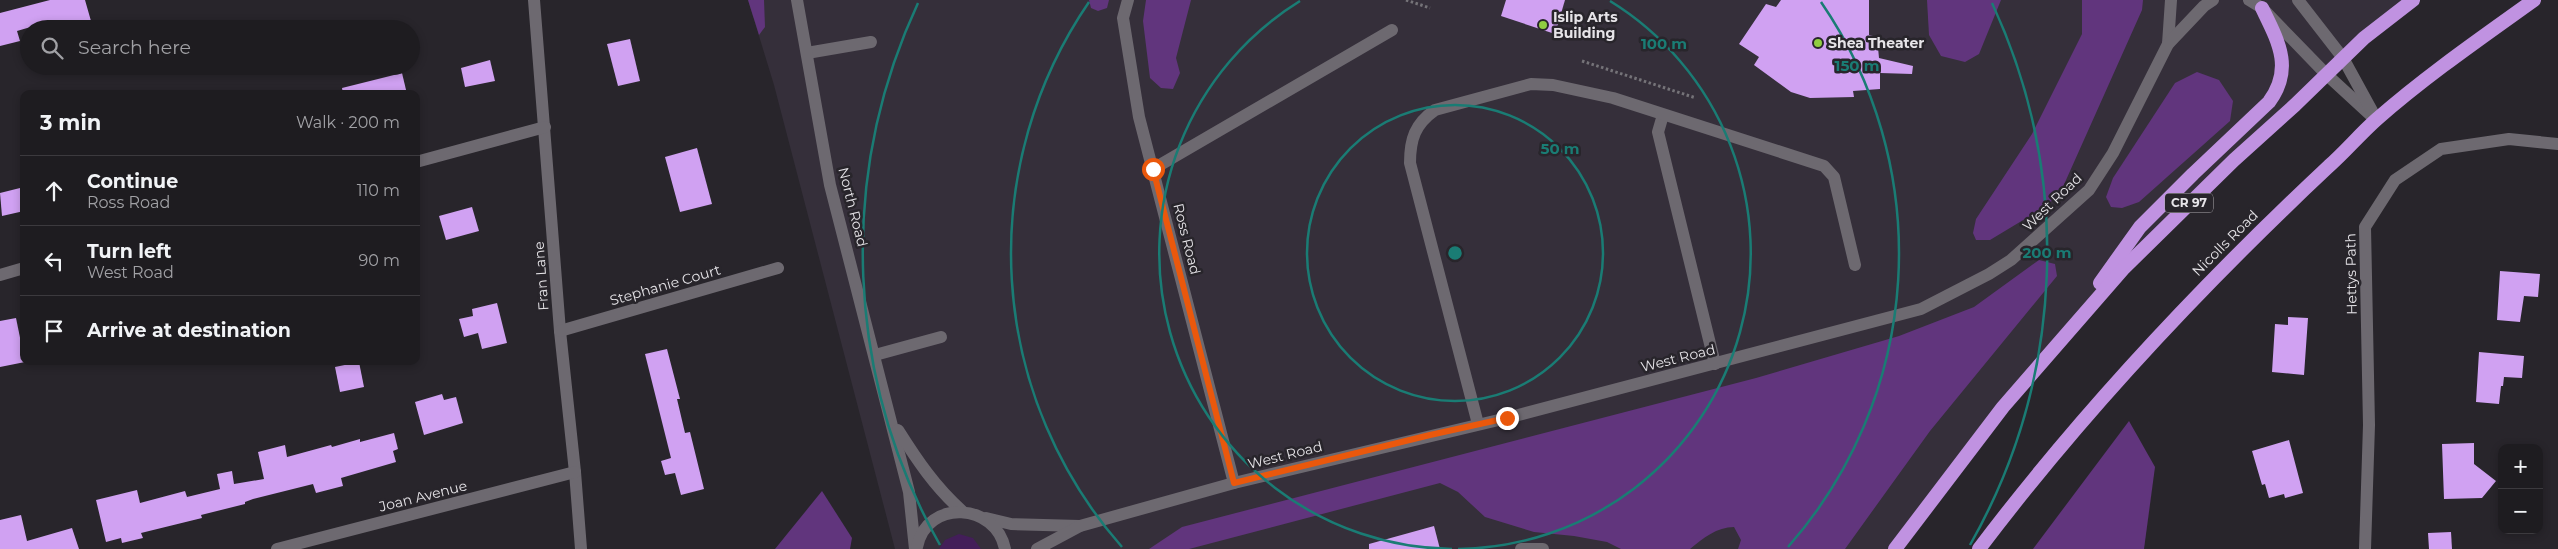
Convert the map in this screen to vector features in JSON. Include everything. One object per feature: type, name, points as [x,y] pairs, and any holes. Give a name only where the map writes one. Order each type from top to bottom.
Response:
[{"type":"highway","name":"CR 97","points":[[1895,549],[2003,406],[2124,268],[2177,214],[2364,38],[2413,0]]},
{"type":"highway","name":"Nicolls Road","points":[[1979,549],[2075,429],[2166,326],[2243,247],[2376,120],[2473,44],[2534,0]]},
{"type":"highway","points":[[2061,339],[2140,227],[2192,174],[2269,102],[2278,90],[2282,76],[2281,50],[2262,8]]},
{"type":"street","name":"Fran Lane","points":[[534,0],[560,331],[581,549]]},
{"type":"street","name":"North Road","points":[[797,0],[830,185],[892,419],[909,492],[916,549]]},
{"type":"street","name":"Ross Road","points":[[1128,0],[1124,18],[1139,117],[1234,483]]},
{"type":"street","name":"West Road","points":[[2168,44],[2171,0]]},
{"type":"street","name":"West Road","points":[[1037,549],[1080,526],[1234,483],[1716,364],[1921,309],[1969,285],[2011,260],[2089,190],[2113,153],[2168,44],[2204,6],[2213,0]]},
{"type":"street","points":[[2249,0],[2262,8],[2326,74],[2376,120]]},
{"type":"street","points":[[2298,0],[2343,58],[2376,120]]},
{"type":"street","points":[[1153,169],[1392,30]]},
{"type":"street","points":[[807,53],[872,42]]},
{"type":"street","points":[[1478,424],[1410,163],[1410,147],[1414,131],[1422,119],[1435,110],[1531,84],[1572,88],[1824,166],[1834,177],[1854,265]]},
{"type":"street","points":[[1664,115],[1658,132],[1716,364]]},
{"type":"street","points":[[420,161],[545,128]]},
{"type":"street","name":"Hettys Path","points":[[2365,549],[2369,425],[2365,227],[2395,180],[2441,149],[2509,139],[2558,144]]},
{"type":"street","name":"Stephanie Court","points":[[560,331],[778,268]]},
{"type":"street","points":[[0,275],[20,269]]},
{"type":"street","points":[[875,355],[941,338]]},
{"type":"street","name":"North Road","points":[[892,419],[926,473],[962,512]]},
{"type":"street","name":"Joan Avenue","points":[[277,549],[575,472]]},
{"type":"street","points":[[916,549],[918,540],[927,526],[939,517],[953,512],[962,512]]},
{"type":"street","name":"West Road","points":[[962,512],[1011,524],[1080,526]]},
{"type":"street","points":[[983,517],[995,526],[1003,540],[1005,549]]},
{"type":"street","points":[[1521,549],[1543,549]]},
{"type":"path","points":[[1406,0],[1430,8]]},
{"type":"path","points":[[1582,61],[1696,98]]},
{"type":"shaded area","points":[[748,0],[2413,0],[2124,268],[1895,549],[895,549],[774,85]]},
{"type":"shaded area","points":[[748,0],[764,0],[765,27],[759,35]]},
{"type":"shaded area","points":[[1089,0],[1109,0],[1107,8],[1098,11],[1091,8]]},
{"type":"shaded area","points":[[1146,0],[1191,0],[1176,58],[1180,73],[1173,89],[1161,88],[1150,78],[1143,21]]},
{"type":"shaded area","points":[[1927,0],[2001,0],[1979,54],[1965,62],[1941,56],[1929,35]]},
{"type":"shaded area","points":[[2082,0],[2143,0],[2142,10],[2062,189],[2048,205],[1990,240],[1976,240],[1973,233],[1976,219],[2032,134],[2082,34]]},
{"type":"shaded area","points":[[2197,72],[2219,80],[2233,101],[2230,121],[2139,202],[2122,208],[2111,207],[2106,197],[2113,178],[2175,83]]},
{"type":"shaded area","points":[[2039,260],[2055,264],[2057,276],[1930,431],[1845,549],[1738,549],[1741,540],[1734,527],[1728,527],[1705,537],[1690,549],[1621,549],[1607,542],[1534,532],[1485,517],[1458,492],[1440,483],[1189,549],[1149,549],[1182,527],[1756,378],[1899,336],[1974,307]]},
{"type":"shaded area","points":[[2129,421],[2155,467],[2144,549],[2033,549]]},
{"type":"shaded area","points":[[822,491],[852,538],[850,549],[775,549]]},
{"type":"shaded area","points":[[959,534],[973,538],[981,549],[939,549],[945,540]]},
{"type":"building","points":[[50,0],[85,0],[91,20],[20,20],[20,30],[17,31],[20,41],[0,46],[0,13]]},
{"type":"building","name":"Islip Arts Building","points":[[1506,0],[1565,0],[1555,34],[1501,16]]},
{"type":"building","points":[[1781,0],[1869,0],[1869,35],[1877,37],[1879,58],[1913,66],[1912,74],[1880,73],[1880,89],[1853,91],[1854,97],[1810,98],[1791,92],[1754,65],[1759,57],[1739,44],[1766,4],[1776,7]]},
{"type":"building","points":[[630,39],[640,81],[618,86],[607,44]]},
{"type":"building","points":[[490,60],[495,81],[465,87],[461,68]]},
{"type":"building","points":[[394,75],[402,75],[406,90],[342,90],[342,88]]},
{"type":"building","points":[[697,148],[712,204],[680,212],[665,157]]},
{"type":"building","points":[[20,188],[20,212],[2,216],[0,193]]},
{"type":"building","points":[[472,207],[479,231],[446,240],[439,216]]},
{"type":"building","points":[[2500,271],[2540,274],[2538,297],[2524,296],[2520,322],[2497,320]]},
{"type":"building","points":[[497,303],[507,343],[482,349],[478,333],[464,337],[459,319],[473,316],[472,309]]},
{"type":"building","points":[[2288,317],[2308,318],[2304,375],[2272,372],[2275,324],[2288,325]]},
{"type":"building","points":[[16,318],[20,338],[20,363],[0,367],[0,321]]},
{"type":"building","points":[[667,349],[680,399],[677,399],[685,433],[690,432],[704,489],[681,495],[675,473],[665,475],[661,461],[671,458],[645,354]]},
{"type":"building","points":[[2479,352],[2524,356],[2522,378],[2504,377],[2499,404],[2476,402]]},
{"type":"building","points":[[360,365],[364,387],[340,392],[335,367]]},
{"type":"building","points":[[442,394],[444,400],[456,397],[463,423],[424,435],[415,402]]},
{"type":"building","points":[[394,433],[398,449],[393,451],[396,462],[341,478],[343,486],[316,493],[313,484],[253,499],[245,502],[245,504],[201,515],[202,518],[141,533],[143,538],[122,543],[121,538],[106,542],[96,500],[137,490],[140,503],[185,491],[187,497],[220,489],[217,474],[232,471],[234,484],[264,479],[258,452],[285,445],[287,457],[331,445],[332,447],[360,439],[360,442]]},
{"type":"building","points":[[2289,440],[2303,493],[2285,498],[2284,494],[2269,498],[2265,484],[2262,485],[2252,451]]},
{"type":"building","points":[[2474,443],[2474,464],[2496,481],[2482,498],[2444,499],[2442,444]]},
{"type":"building","points":[[21,515],[27,541],[72,528],[79,549],[0,549],[0,520]]},
{"type":"building","points":[[1434,526],[1440,549],[1369,549],[1369,544]]},
{"type":"building","points":[[2451,532],[2452,549],[2429,549],[2428,533]]},
{"type":"place","name":"Islip Arts Building","points":[[1543,25]]},
{"type":"place","name":"Shea Theater","points":[[1818,43]]},
{"type":"route","points":[[1153,169],[1234,483],[1507,418]]}]
